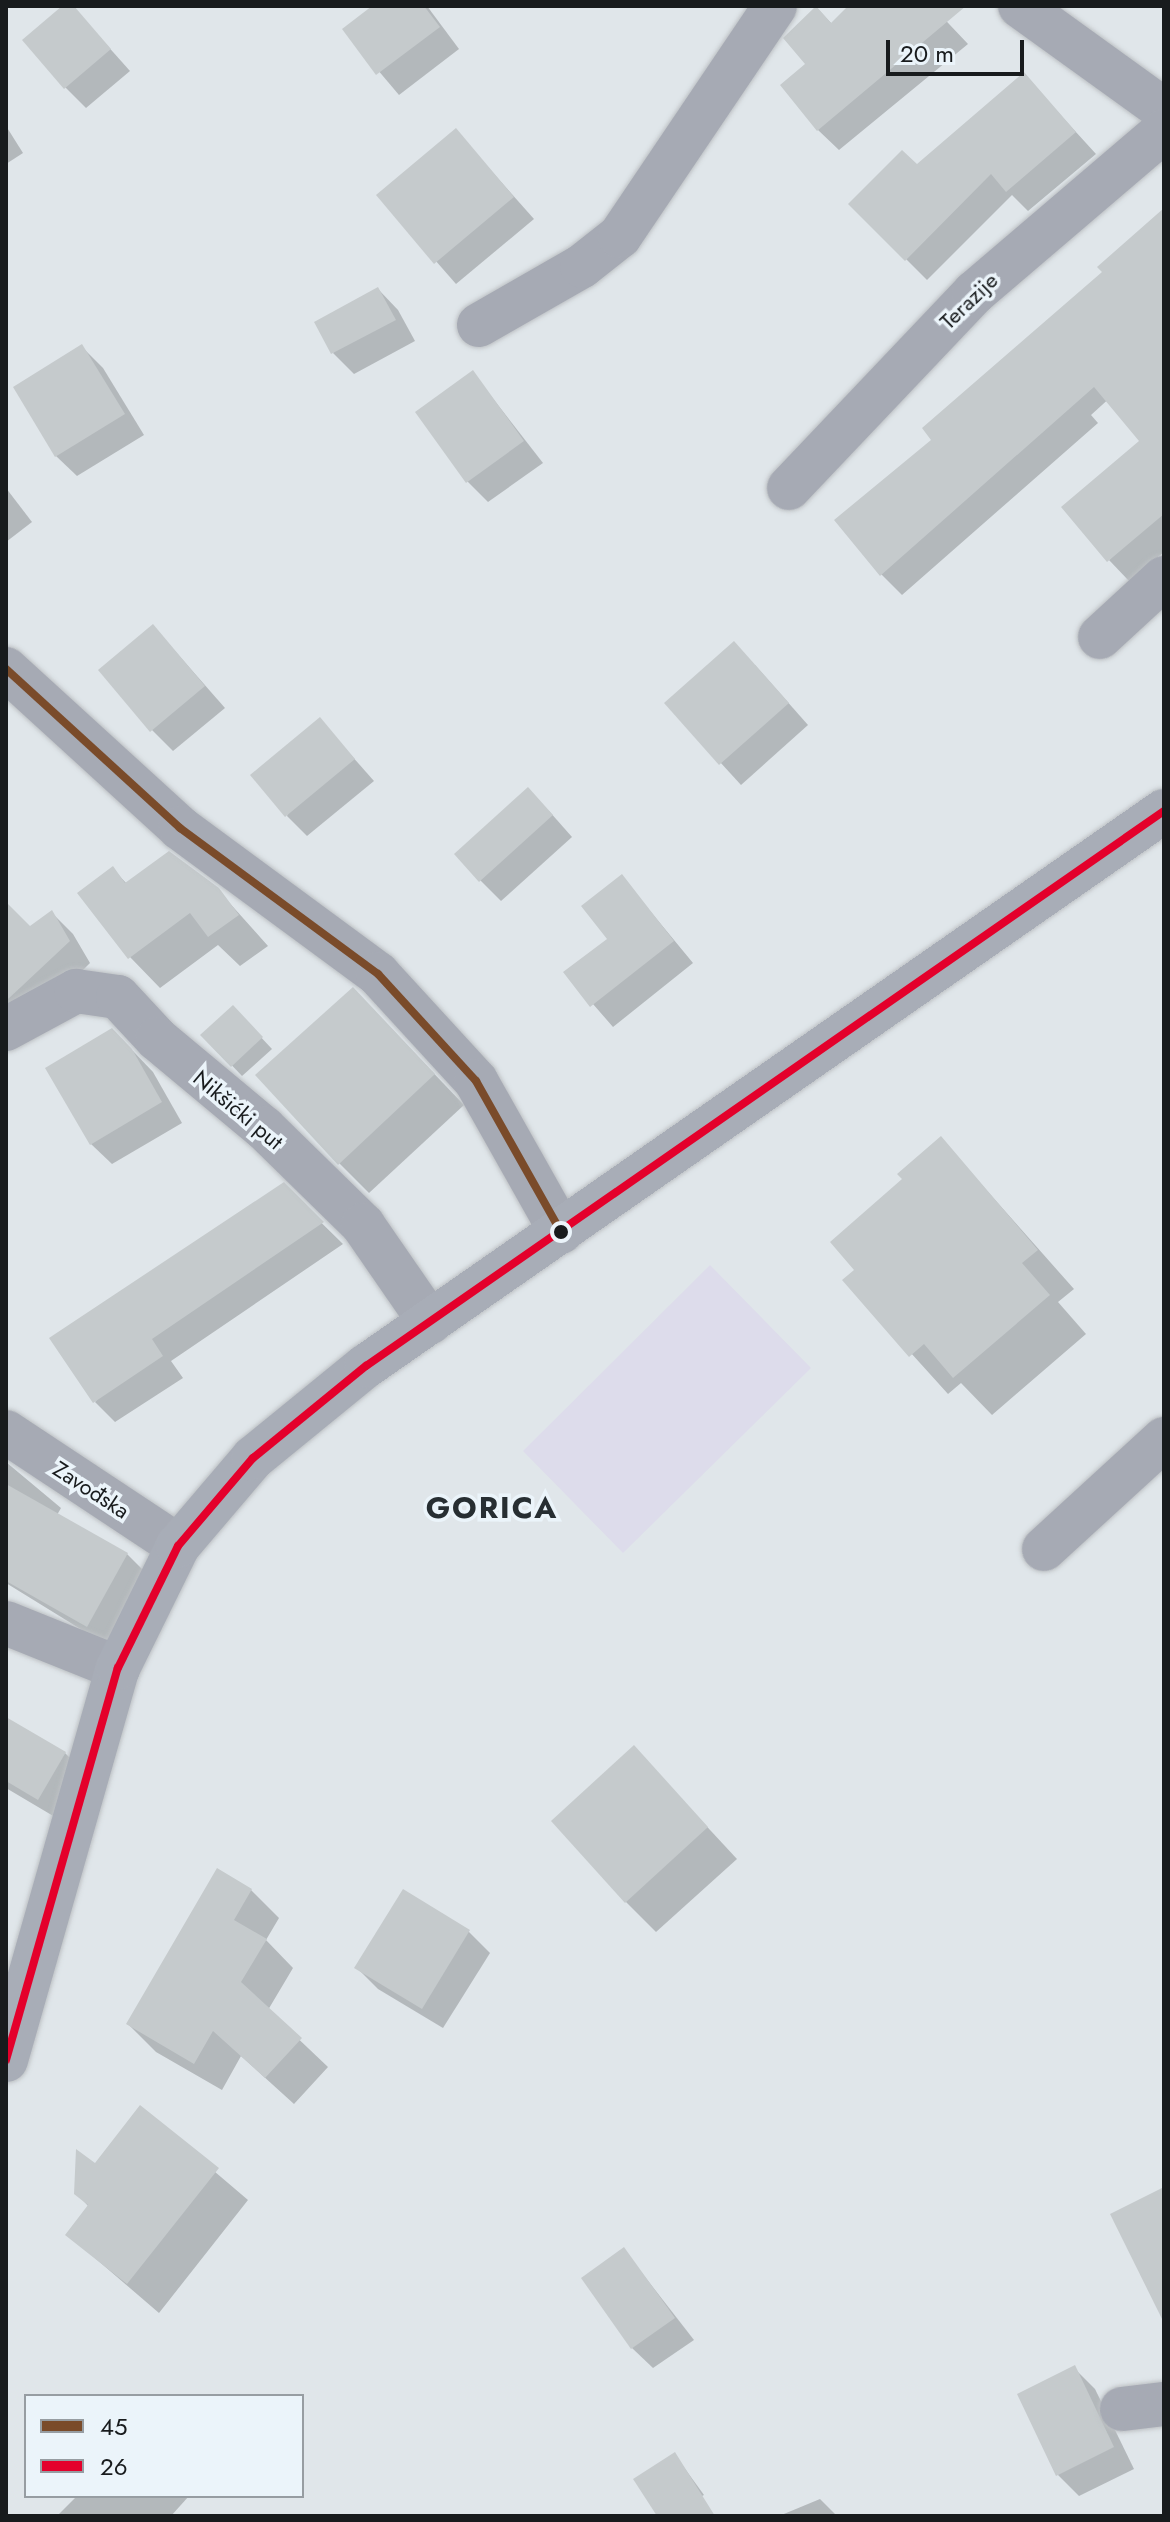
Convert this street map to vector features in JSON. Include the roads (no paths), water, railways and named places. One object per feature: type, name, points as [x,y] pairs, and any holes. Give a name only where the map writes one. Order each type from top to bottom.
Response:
[{"type":"main road","points":[[6,2060],[118,1668],[178,1546],[253,1458],[366,1366],[1164,811]]},
{"type":"street","points":[[479,325],[582,266],[620,236],[775,6]]},
{"type":"street","points":[[1020,6],[1164,110]]},
{"type":"street","name":"Terazije","points":[[789,488],[974,293],[1164,131]]},
{"type":"street","points":[[1100,637],[1164,578]]},
{"type":"street","points":[[6,669],[180,828],[378,974],[476,1081],[561,1232]]},
{"type":"street","name":"Nikšićki put","points":[[6,1029],[76,991],[118,997],[157,1039],[264,1128],[363,1225],[430,1322]]},
{"type":"street","name":"Zavođska","points":[[6,1432],[178,1546]]},
{"type":"street","points":[[1044,1549],[1164,1439]]},
{"type":"street","points":[[6,1623],[118,1668]]},
{"type":"district","name":"GORICA","points":[[492,1508]]}]
